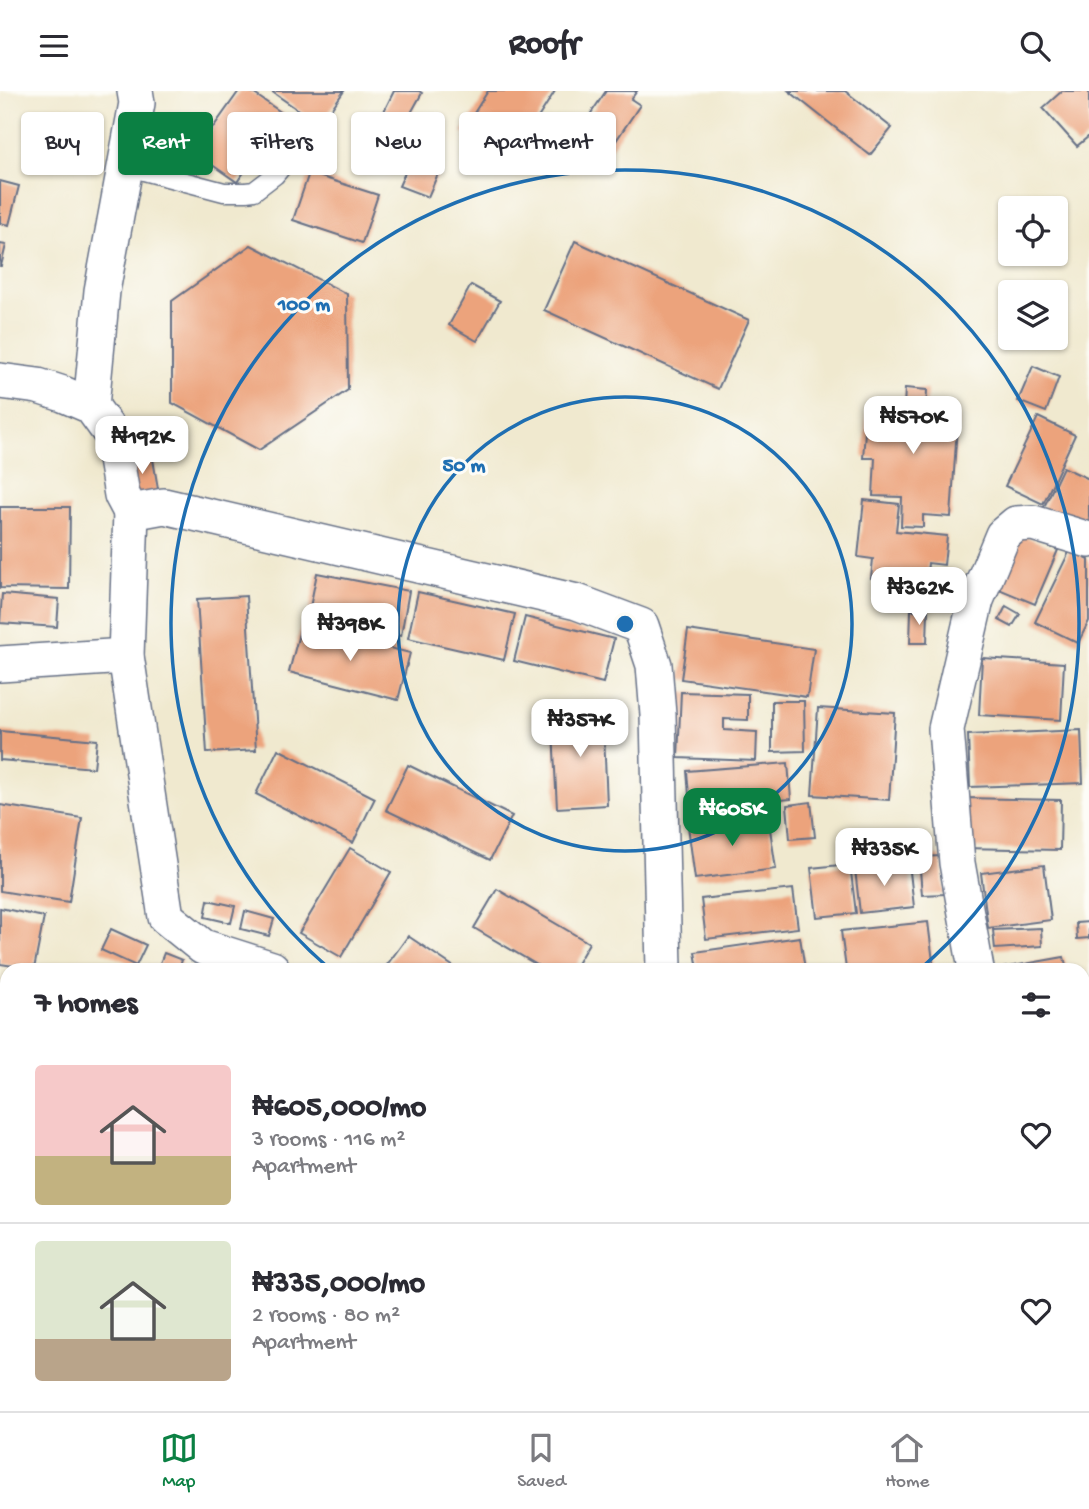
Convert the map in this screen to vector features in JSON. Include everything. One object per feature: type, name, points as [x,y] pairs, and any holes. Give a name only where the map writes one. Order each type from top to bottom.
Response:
[{"type":"street","points":[[135,91],[135,112]]},
{"type":"street","points":[[90,406],[102,291],[123,175]]},
{"type":"street","points":[[0,381],[38,386],[90,406],[112,435],[122,495],[131,512],[126,656],[166,917],[204,947],[253,963]]},
{"type":"street","points":[[131,512],[164,506],[577,602],[640,626],[654,665],[658,715],[664,963]]},
{"type":"street","points":[[975,963],[957,863],[946,729],[976,600],[1003,535],[1016,524],[1033,523],[1089,540]]},
{"type":"street","points":[[0,664],[126,656]]},
{"type":"lane","points":[[159,175],[224,192],[254,191],[275,175]]},
{"type":"building","points":[[239,91],[250,91],[281,112],[227,112],[227,175],[242,175],[237,182],[213,165],[213,128]]},
{"type":"building","points":[[271,91],[344,91],[329,112],[301,112]]},
{"type":"building","points":[[394,91],[422,93],[412,112],[384,111]]},
{"type":"building","points":[[488,91],[555,91],[542,112],[475,112]]},
{"type":"building","points":[[606,91],[637,91],[631,99],[640,105],[616,141],[616,112],[592,112]]},
{"type":"building","points":[[789,91],[845,91],[892,128],[870,155]]},
{"type":"building","points":[[1062,91],[1089,91],[1089,136],[1077,146],[1043,108]]},
{"type":"building","points":[[308,175],[378,195],[362,243],[293,220]]},
{"type":"building","points":[[404,175],[437,175],[428,197],[399,186]]},
{"type":"building","points":[[0,181],[19,186],[9,225],[0,223]]},
{"type":"building","points":[[575,241],[749,320],[718,389],[544,310]]},
{"type":"building","points":[[0,244],[6,245],[1,266],[0,266]]},
{"type":"building","points":[[251,245],[347,294],[348,390],[259,450],[172,403],[172,301]]},
{"type":"building","points":[[471,285],[500,301],[477,341],[449,325]]},
{"type":"building","points":[[1033,366],[1059,377],[1046,412],[1018,401]]},
{"type":"building","points":[[905,388],[927,390],[926,409],[958,411],[951,517],[923,515],[923,527],[901,526],[902,497],[873,496],[875,458],[863,458],[867,405],[904,407]]},
{"type":"building","points":[[1038,417],[1075,435],[1043,504],[1005,486]]},
{"type":"building","points":[[152,453],[159,495],[133,499],[126,457]]},
{"type":"building","points":[[1063,467],[1089,479],[1089,531],[1043,509]]},
{"type":"building","points":[[864,500],[899,504],[896,531],[947,536],[944,565],[928,563],[926,584],[871,578],[873,559],[858,557]]},
{"type":"building","points":[[0,507],[70,507],[69,589],[0,588]]},
{"type":"building","points":[[1017,533],[1058,550],[1035,604],[994,587]]},
{"type":"building","points":[[1070,550],[1089,560],[1089,621],[1078,643],[1035,622]]},
{"type":"building","points":[[317,573],[409,591],[401,636],[308,617]]},
{"type":"building","points":[[418,592],[515,614],[504,660],[408,638]]},
{"type":"building","points":[[2,594],[59,599],[57,627],[0,623]]},
{"type":"building","points":[[246,596],[256,750],[207,753],[197,599]]},
{"type":"building","points":[[1006,606],[1020,614],[1012,627],[999,620]]},
{"type":"building","points":[[911,610],[928,610],[927,643],[910,643]]},
{"type":"building","points":[[525,617],[614,639],[603,683],[514,661]]},
{"type":"building","points":[[301,626],[410,653],[398,700],[289,672]]},
{"type":"building","points":[[688,630],[814,649],[807,697],[681,679]]},
{"type":"building","points":[[982,658],[1064,663],[1061,720],[979,715]]},
{"type":"building","points":[[681,692],[748,694],[748,720],[724,719],[724,730],[757,732],[756,761],[678,758]]},
{"type":"building","points":[[772,701],[804,701],[805,751],[772,752]]},
{"type":"building","points":[[818,708],[895,713],[889,800],[812,795]]},
{"type":"building","points":[[603,710],[607,805],[557,808],[552,712]]},
{"type":"building","points":[[1081,730],[1083,783],[970,787],[968,735]]},
{"type":"building","points":[[0,731],[97,740],[94,768],[0,760]]},
{"type":"building","points":[[278,749],[375,798],[353,843],[256,794]]},
{"type":"building","points":[[788,763],[791,799],[690,807],[687,771]]},
{"type":"building","points":[[408,765],[512,816],[490,860],[386,810]]},
{"type":"building","points":[[963,798],[1061,800],[1060,850],[962,848]]},
{"type":"building","points":[[811,802],[815,837],[790,839],[787,805]]},
{"type":"building","points":[[0,805],[82,818],[69,902],[0,891]]},
{"type":"building","points":[[768,816],[776,869],[695,879],[688,826]]},
{"type":"building","points":[[350,848],[391,872],[341,957],[299,933]]},
{"type":"building","points":[[941,856],[944,894],[922,895],[919,857]]},
{"type":"building","points":[[909,863],[914,907],[860,913],[855,869]]},
{"type":"building","points":[[850,864],[856,913],[817,917],[811,868]]},
{"type":"building","points":[[1044,865],[1051,920],[988,928],[981,873]]},
{"type":"building","points":[[497,889],[589,943],[577,963],[534,963],[474,928]]},
{"type":"building","points":[[793,889],[798,928],[706,939],[701,899]]},
{"type":"building","points":[[208,900],[235,906],[231,923],[205,917]]},
{"type":"building","points":[[0,908],[44,917],[35,963],[0,963]]},
{"type":"building","points":[[245,911],[274,919],[269,936],[241,929]]},
{"type":"building","points":[[928,922],[933,963],[845,963],[841,931]]},
{"type":"building","points":[[1089,922],[1089,938],[1077,939],[1076,923]]},
{"type":"building","points":[[1041,928],[1042,946],[995,949],[993,930]]},
{"type":"building","points":[[111,929],[146,945],[137,963],[129,963],[101,950]]},
{"type":"building","points":[[408,936],[448,963],[388,963]]},
{"type":"building","points":[[800,937],[804,963],[697,963],[695,952]]},
{"type":"building","points":[[164,953],[182,960],[181,963],[160,963]]},
{"type":"building","points":[[1064,957],[1066,963],[1030,963]]}]
